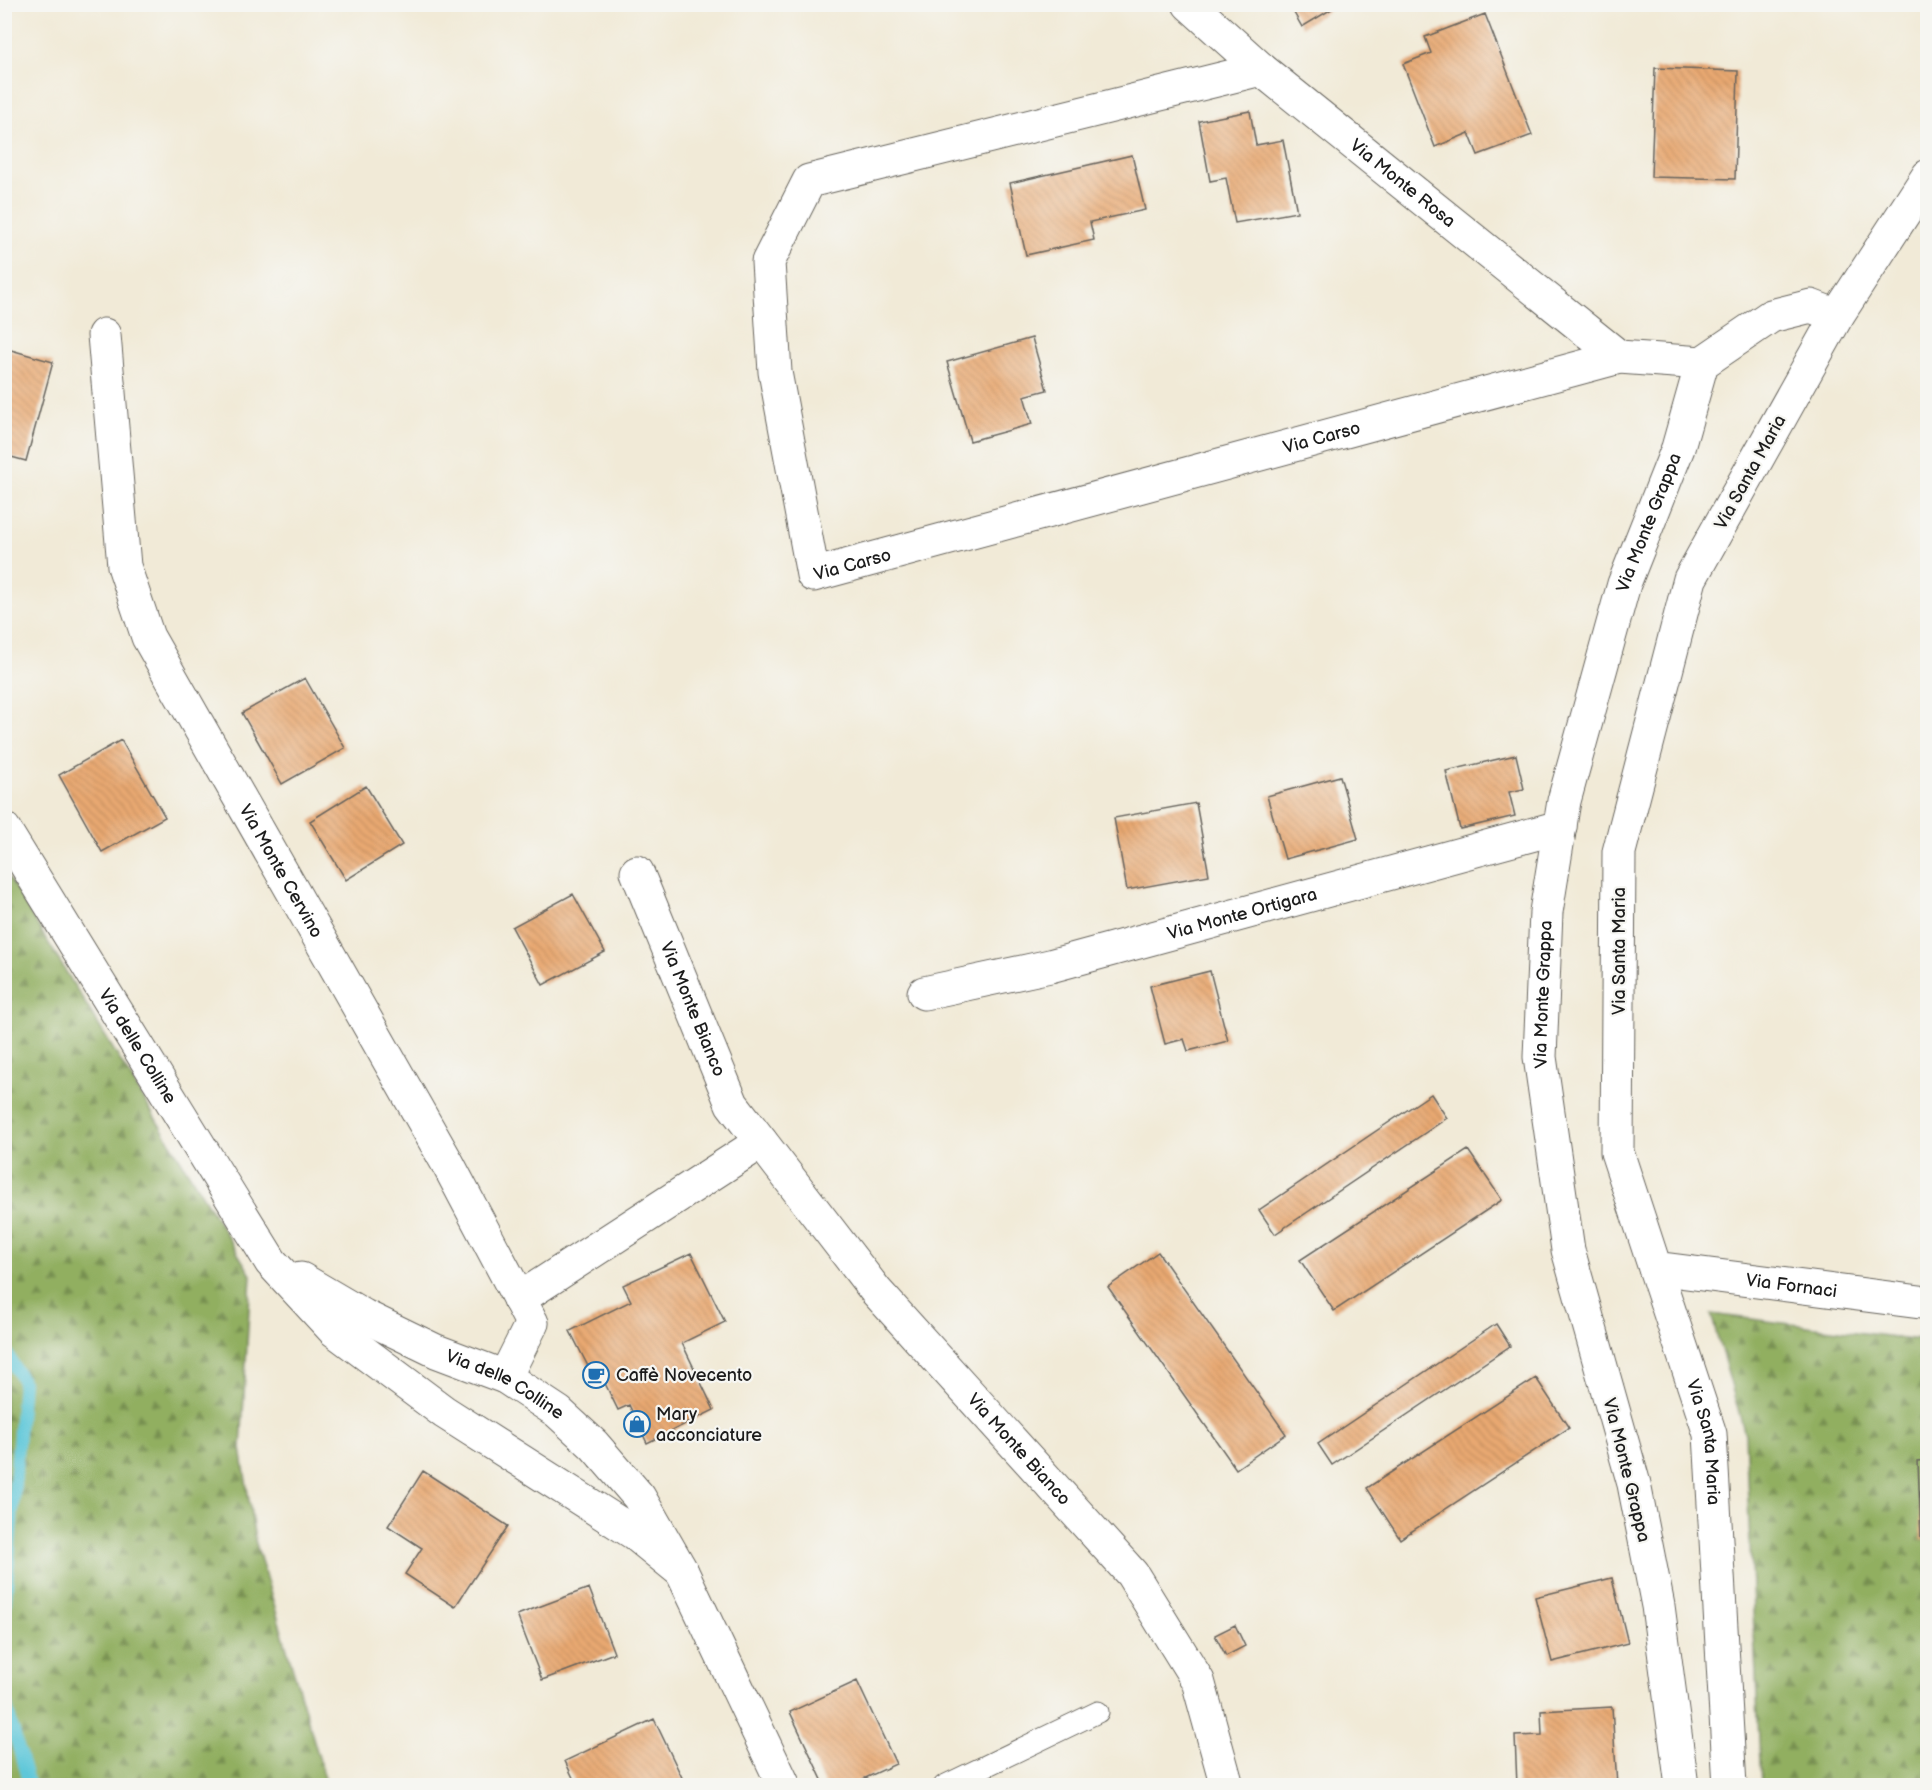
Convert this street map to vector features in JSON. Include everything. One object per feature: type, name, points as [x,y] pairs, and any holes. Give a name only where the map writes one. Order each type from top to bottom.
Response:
[{"type":"street","name":"Via Monte Rosa","points":[[1189,4],[1261,69],[1619,357]]},
{"type":"street","name":"Via Carso","points":[[1261,69],[809,181],[768,262],[775,372],[813,575],[1619,357],[1702,363]]},
{"type":"street","name":"Via Santa Maria","points":[[1730,1785],[1710,1434],[1617,1152],[1619,852],[1690,579],[1837,316],[1928,176]]},
{"type":"street","points":[[1702,363],[1771,316],[1811,306],[1837,316]]},
{"type":"street","name":"Via Monte Cervino","points":[[104,335],[124,566],[148,637],[448,1164],[532,1323],[505,1377]]},
{"type":"street","name":"Via Monte Grappa","points":[[1682,1785],[1658,1606],[1634,1484],[1568,1250],[1540,1057],[1546,912],[1564,801],[1624,584],[1678,448],[1702,363]]},
{"type":"street","name":"Via Monte Ortigara","points":[[924,993],[1050,966],[1560,827]]},
{"type":"street","name":"Via delle Colline","points":[[4,829],[271,1262],[334,1330],[444,1412],[634,1533],[682,1572]]},
{"type":"street","name":"Via Monte Bianco","points":[[637,872],[732,1104],[876,1291],[1131,1575],[1198,1681],[1227,1785]]},
{"type":"street","points":[[519,1299],[761,1142]]},
{"type":"street","name":"Via delle Colline","points":[[271,1262],[364,1316],[436,1351],[505,1377],[558,1412],[594,1445],[639,1497],[682,1572],[784,1785]]},
{"type":"street","name":"Via Fornaci","points":[[1655,1268],[1928,1303]]},
{"type":"lane","points":[[944,1785],[1098,1712]]},
{"type":"green space","points":[[4,870],[251,1275],[241,1448],[255,1540],[327,1785],[5,1785]]},
{"type":"green space","points":[[1711,1314],[1927,1341],[1927,1785],[1761,1785],[1745,1434]]},
{"type":"building","points":[[1289,4],[1340,4],[1302,27]]},
{"type":"building","points":[[1485,14],[1532,135],[1478,155],[1469,133],[1435,147],[1403,64],[1431,53],[1425,37]]},
{"type":"building","points":[[1655,68],[1738,71],[1735,179],[1651,177]]},
{"type":"building","points":[[1250,111],[1256,145],[1283,140],[1297,212],[1235,223],[1226,178],[1210,181],[1199,121]]},
{"type":"building","points":[[1132,155],[1145,210],[1090,222],[1094,240],[1026,255],[1010,183]]},
{"type":"building","points":[[1032,338],[1047,390],[1024,396],[1032,424],[970,441],[947,362]]},
{"type":"building","points":[[4,348],[53,362],[26,461],[4,455]]},
{"type":"building","points":[[305,678],[345,748],[282,784],[242,713]]},
{"type":"building","points":[[121,740],[165,817],[102,852],[59,775]]},
{"type":"building","points":[[1516,755],[1524,789],[1509,792],[1515,816],[1460,829],[1446,771]]},
{"type":"building","points":[[1340,776],[1358,839],[1285,859],[1267,796]]},
{"type":"building","points":[[366,786],[402,845],[346,880],[310,821]]},
{"type":"building","points":[[1196,803],[1209,875],[1127,890],[1114,818]]},
{"type":"building","points":[[573,894],[605,952],[543,985],[512,927]]},
{"type":"building","points":[[1210,971],[1228,1041],[1188,1051],[1184,1039],[1165,1044],[1150,986]]},
{"type":"building","points":[[1431,1094],[1447,1118],[1275,1234],[1259,1210]]},
{"type":"building","points":[[1468,1150],[1502,1200],[1334,1311],[1300,1260]]},
{"type":"building","points":[[1158,1252],[1286,1434],[1236,1469],[1108,1287]]},
{"type":"building","points":[[691,1253],[725,1322],[682,1343],[714,1410],[647,1443],[629,1405],[618,1410],[597,1367],[590,1370],[570,1331],[631,1301],[623,1285]]},
{"type":"building","points":[[1496,1324],[1510,1346],[1332,1465],[1318,1444]]},
{"type":"building","points":[[1536,1378],[1569,1428],[1400,1539],[1367,1488]]},
{"type":"building","points":[[1928,1460],[1928,1539],[1921,1539],[1918,1461]]},
{"type":"building","points":[[423,1471],[508,1526],[455,1607],[405,1574],[422,1548],[388,1526]]},
{"type":"building","points":[[1612,1578],[1628,1643],[1552,1662],[1535,1597]]},
{"type":"building","points":[[589,1588],[614,1653],[542,1680],[517,1615]]},
{"type":"building","points":[[1235,1625],[1245,1646],[1226,1656],[1215,1635]]},
{"type":"building","points":[[857,1681],[896,1764],[848,1786],[825,1786],[790,1712]]},
{"type":"building","points":[[1612,1707],[1617,1786],[1517,1786],[1515,1736],[1542,1735],[1541,1711]]},
{"type":"building","points":[[654,1719],[686,1786],[577,1786],[565,1761]]},
{"type":"waterway","points":[[4,1347],[23,1382],[4,1622]]},
{"type":"waterway","points":[[4,1697],[31,1786]]},
{"type":"place","name":"Caffè Novecento","points":[[596,1375]]},
{"type":"place","name":"Mary acconciature","points":[[637,1424]]}]
